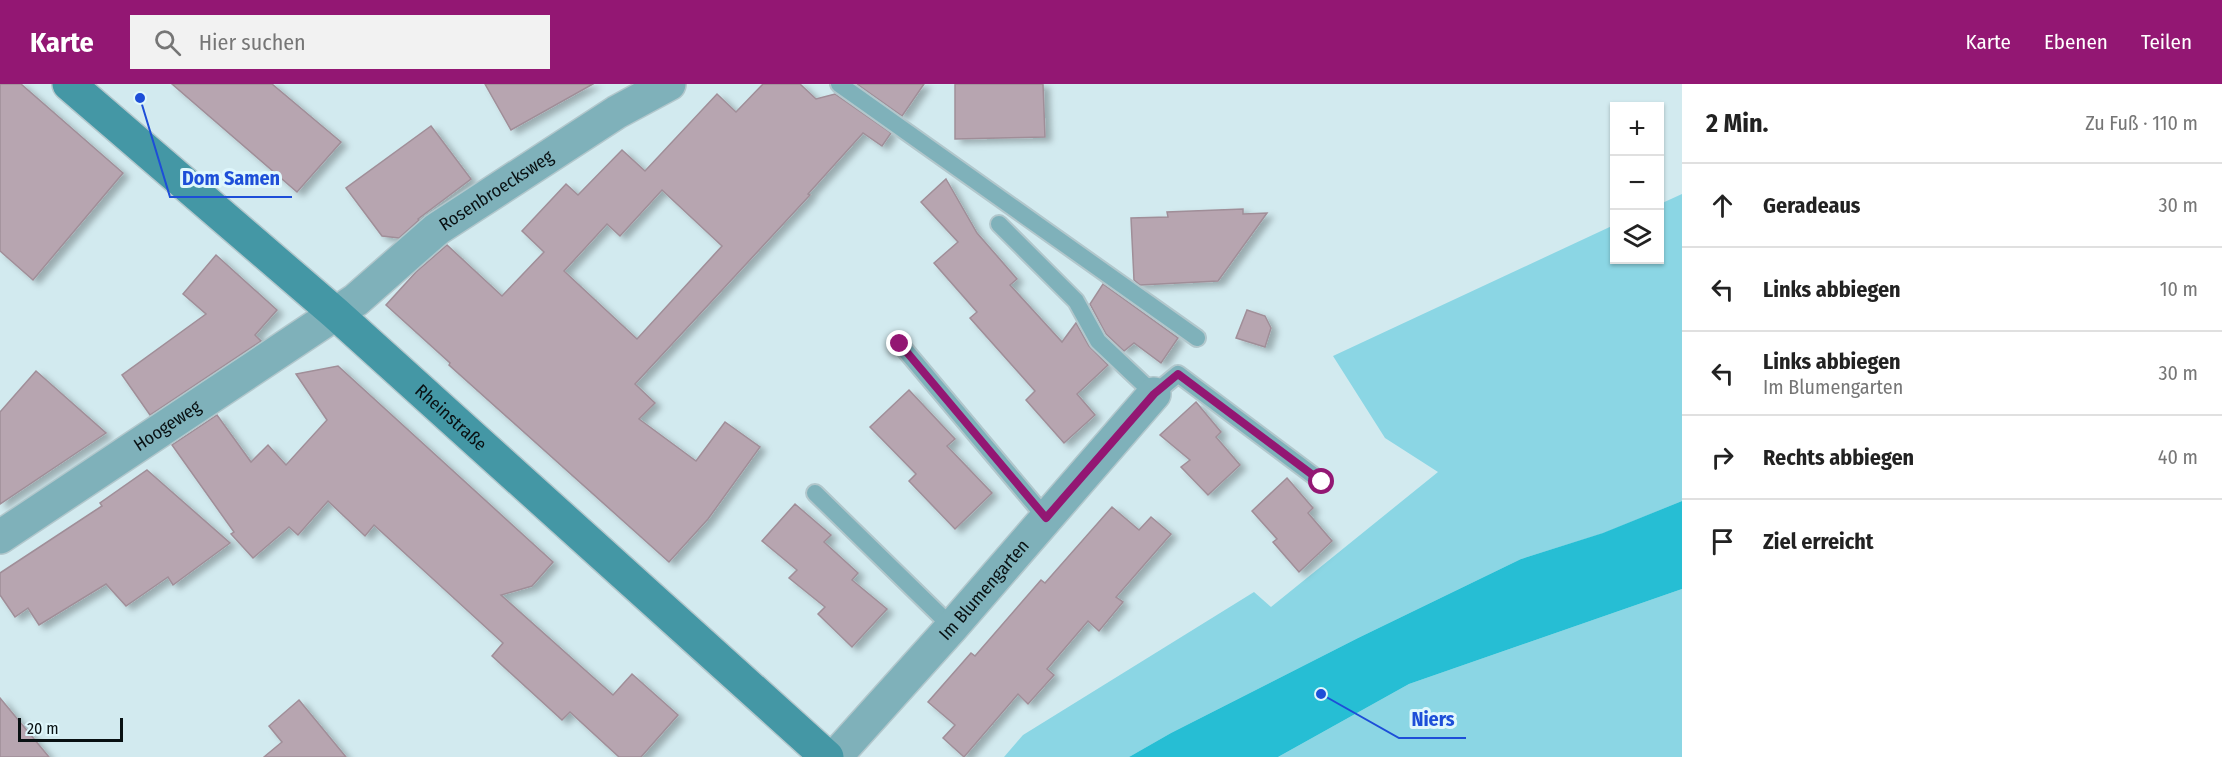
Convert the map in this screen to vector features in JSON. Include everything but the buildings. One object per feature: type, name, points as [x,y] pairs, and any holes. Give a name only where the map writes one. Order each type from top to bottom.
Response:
[{"type":"main road","name":"Rheinstraße","points":[[69,84],[335,313],[827,757]]},
{"type":"street","name":"Rosenbroecksweg","points":[[335,313],[356,300],[437,229],[617,112],[669,84]]},
{"type":"street","name":"Hoogeweg","points":[[0,537],[335,313]]},
{"type":"street","name":"Im Blumengarten","points":[[835,757],[952,627],[1154,394]]},
{"type":"lane","points":[[839,84],[1197,338]]},
{"type":"lane","points":[[999,224],[1076,301],[1098,341],[1154,394],[1178,374],[1322,482]]},
{"type":"lane","points":[[900,344],[1046,518]]},
{"type":"lane","points":[[815,493],[952,627]]},
{"type":"shaded area","points":[[1682,194],[1682,501],[1604,533],[1521,559],[1358,638],[1171,733],[1129,757],[1004,757],[1023,735],[1254,592],[1271,607],[1438,472],[1385,438],[1333,356],[1610,227],[1610,264],[1664,264],[1664,202]]},
{"type":"shaded area","points":[[1682,501],[1682,589],[1409,684],[1278,757],[1129,757],[1171,733],[1358,638],[1521,559],[1603,533]]},
{"type":"shaded area","points":[[1682,589],[1682,757],[1278,757],[1409,684]]},
{"type":"place","name":"Dom Samen","points":[[140,98]]},
{"type":"place","name":"Niers","points":[[1321,694]]},
{"type":"route","points":[[900,344],[1046,518],[1154,394],[1178,374],[1322,482]]}]
